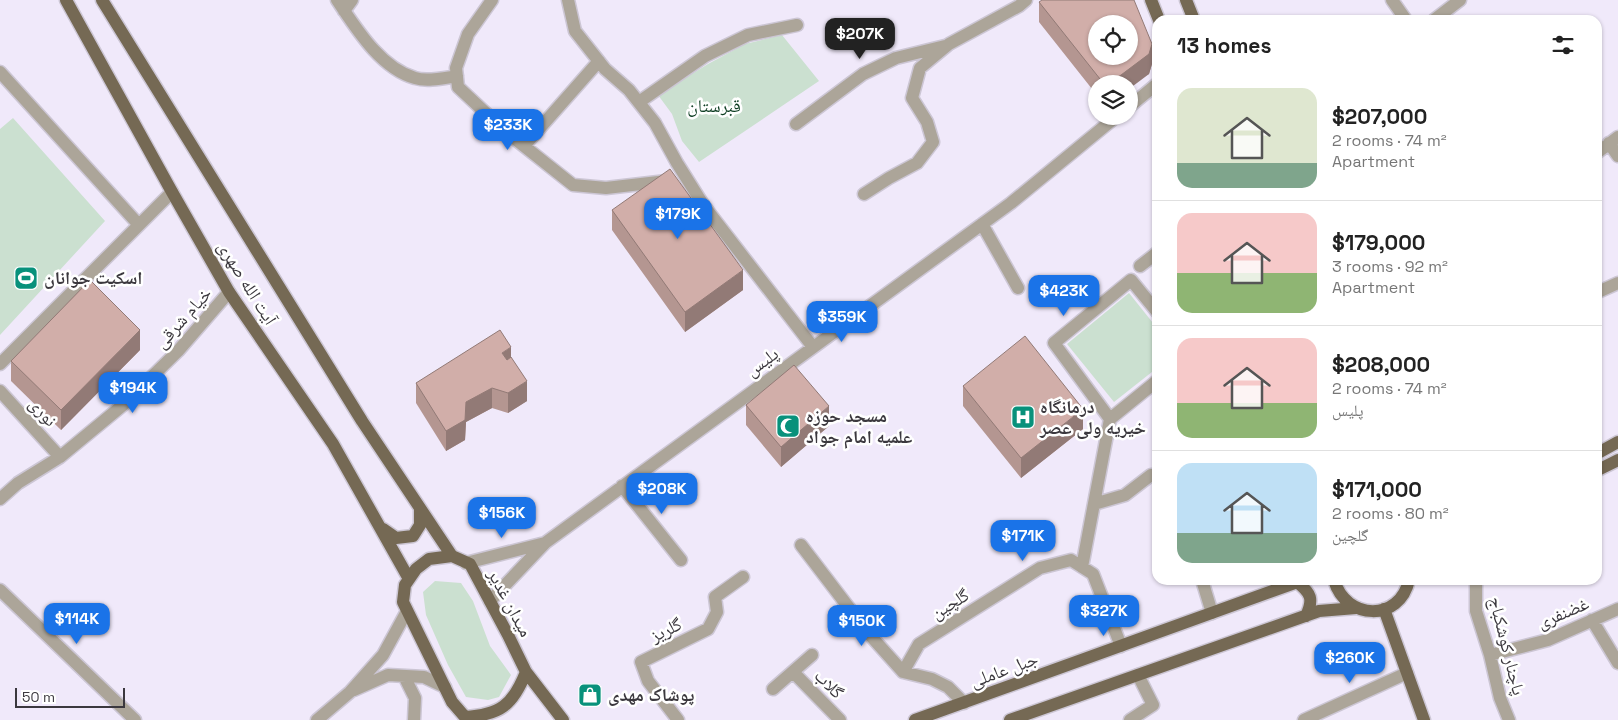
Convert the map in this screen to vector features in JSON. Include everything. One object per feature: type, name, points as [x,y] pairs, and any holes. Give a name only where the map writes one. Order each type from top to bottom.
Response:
[{"type":"main road","name":"آیت الله صهری","points":[[66,0],[229,292],[333,444],[409,579]]},
{"type":"main road","name":"آیت الله صهری","points":[[102,0],[357,413],[452,556]]},
{"type":"main road","points":[[1151,0],[1157,15]]},
{"type":"main road","points":[[1186,0],[1192,15]]},
{"type":"main road","points":[[1602,451],[1618,442]]},
{"type":"main road","points":[[1602,468],[1618,460]]},
{"type":"main road","points":[[381,528],[396,538],[413,536],[420,525],[420,508]]},
{"type":"main road","points":[[452,556],[429,559],[416,569],[405,585],[403,602],[452,702],[467,718],[482,716],[502,709],[519,690],[526,672]]},
{"type":"main road","name":"میدان غدیر","points":[[452,556],[470,564],[526,672],[563,720]]},
{"type":"main road","name":"جبل عاملی","points":[[915,720],[1289,585]]},
{"type":"main road","points":[[1303,585],[1309,593],[1311,600],[1306,616]]},
{"type":"main road","points":[[1335,585],[1336,590],[1345,600],[1356,608],[1365,611],[1384,609],[1394,604],[1409,585]]},
{"type":"main road","points":[[1010,720],[1319,611],[1356,608]]},
{"type":"main road","points":[[1384,609],[1424,720]]},
{"type":"street","points":[[337,0],[362,38],[394,68],[416,79],[438,80],[457,76]]},
{"type":"street","points":[[344,11],[352,0]]},
{"type":"street","points":[[492,0],[468,34],[456,68],[458,87],[505,130],[573,185],[606,188],[656,183],[686,177]]},
{"type":"street","points":[[568,0],[575,31],[599,61],[639,102],[656,123],[704,206],[813,347]]},
{"type":"street","points":[[864,194],[916,163],[933,142],[927,122],[912,98],[920,68],[950,44],[1019,6],[1026,0]]},
{"type":"street","points":[[1392,0],[1402,15]]},
{"type":"street","points":[[1440,15],[1460,0]]},
{"type":"street","points":[[639,102],[705,56],[731,43],[748,35],[796,25]]},
{"type":"street","points":[[796,124],[863,74],[896,58],[950,44]]},
{"type":"street","points":[[524,146],[599,61]]},
{"type":"street","points":[[0,72],[139,225]]},
{"type":"street","points":[[1138,100],[1152,88]]},
{"type":"street","name":"پلیس","points":[[544,543],[1011,203],[1106,125]]},
{"type":"street","points":[[1602,148],[1614,140],[1618,156]]},
{"type":"street","points":[[0,364],[172,192]]},
{"type":"street","points":[[982,224],[1018,288]]},
{"type":"street","points":[[1140,266],[1152,257]]},
{"type":"street","points":[[1110,419],[1054,343],[1131,280],[1152,306]]},
{"type":"street","points":[[1602,290],[1618,283]]},
{"type":"street","name":"خیام شرقی","points":[[0,499],[18,483],[60,457],[123,405],[171,358],[229,292]]},
{"type":"street","points":[[1121,646],[1093,574],[1082,567],[1110,419],[1152,385]]},
{"type":"street","name":"نوری","points":[[0,390],[60,457]]},
{"type":"street","points":[[1094,504],[1125,495],[1151,475]]},
{"type":"street","points":[[622,486],[681,560]]},
{"type":"street","points":[[466,563],[544,543]]},
{"type":"street","points":[[490,602],[544,543]]},
{"type":"street","points":[[801,545],[869,634],[903,672],[932,679],[948,687],[964,703]]},
{"type":"street","name":"گلچین","points":[[903,672],[919,644],[1040,568],[1071,560],[1082,567]]},
{"type":"street","name":"گلریز","points":[[678,720],[648,681],[641,662],[708,629],[718,612],[715,597],[743,577]]},
{"type":"street","points":[[1204,585],[1212,613]]},
{"type":"street","name":"پاچنار کوشکباج","points":[[1476,585],[1476,611],[1490,655],[1500,698],[1509,720]]},
{"type":"street","points":[[0,590],[136,720]]},
{"type":"street","name":"غضنفری","points":[[1490,655],[1548,640],[1618,609]]},
{"type":"street","points":[[317,720],[350,692],[384,655],[407,611]]},
{"type":"street","points":[[1592,620],[1618,663]]},
{"type":"street","points":[[774,690],[812,655]]},
{"type":"street","name":"گلاب","points":[[793,672],[840,720]]},
{"type":"street","points":[[1304,720],[1407,673]]},
{"type":"street","points":[[350,692],[388,675],[424,677],[445,687]]},
{"type":"street","points":[[1130,720],[1153,705],[1138,675]]},
{"type":"street","points":[[404,676],[415,698],[414,720]]},
{"type":"green space","name":"قبرستان","points":[[782,35],[819,81],[699,162],[682,141],[672,114],[658,95],[745,44]]},
{"type":"green space","name":"اسکیت جوانان","points":[[13,118],[105,221],[0,335],[0,129]]},
{"type":"green space","points":[[1129,293],[1152,322],[1152,372],[1114,402],[1067,344]]},
{"type":"green space","points":[[435,581],[461,583],[473,601],[490,646],[511,675],[499,697],[488,700],[466,697],[448,665],[426,615],[423,592]]},
{"type":"building","points":[[1042,0],[1134,0],[1152,44],[1149,54],[1138,62],[1138,15],[1088,15],[1088,64],[1039,2]]},
{"type":"building","points":[[1089,65],[1134,65],[1121,75],[1097,75]]},
{"type":"building","points":[[670,169],[743,270],[685,312],[612,210]]},
{"type":"building","points":[[90,280],[140,330],[61,410],[11,361]]},
{"type":"building","points":[[500,330],[511,347],[502,353],[507,360],[511,357],[527,381],[508,393],[492,388],[466,402],[465,420],[446,431],[416,383]]},
{"type":"building","name":"درمانگاه خیریه ولی عصر","points":[[1025,336],[1083,409],[1021,458],[963,386]]},
{"type":"building","points":[[794,365],[829,406],[781,447],[746,405]]},
{"type":"place","name":"اسکیت جوانان","points":[[26,278]]},
{"type":"place","name":"درمانگاه خیریه ولی عصر","points":[[1023,417]]},
{"type":"place","name":"مسجد حوزه علمیه امام جواد","points":[[788,426]]},
{"type":"place","name":"پوشاک مهدی","points":[[590,695]]}]
